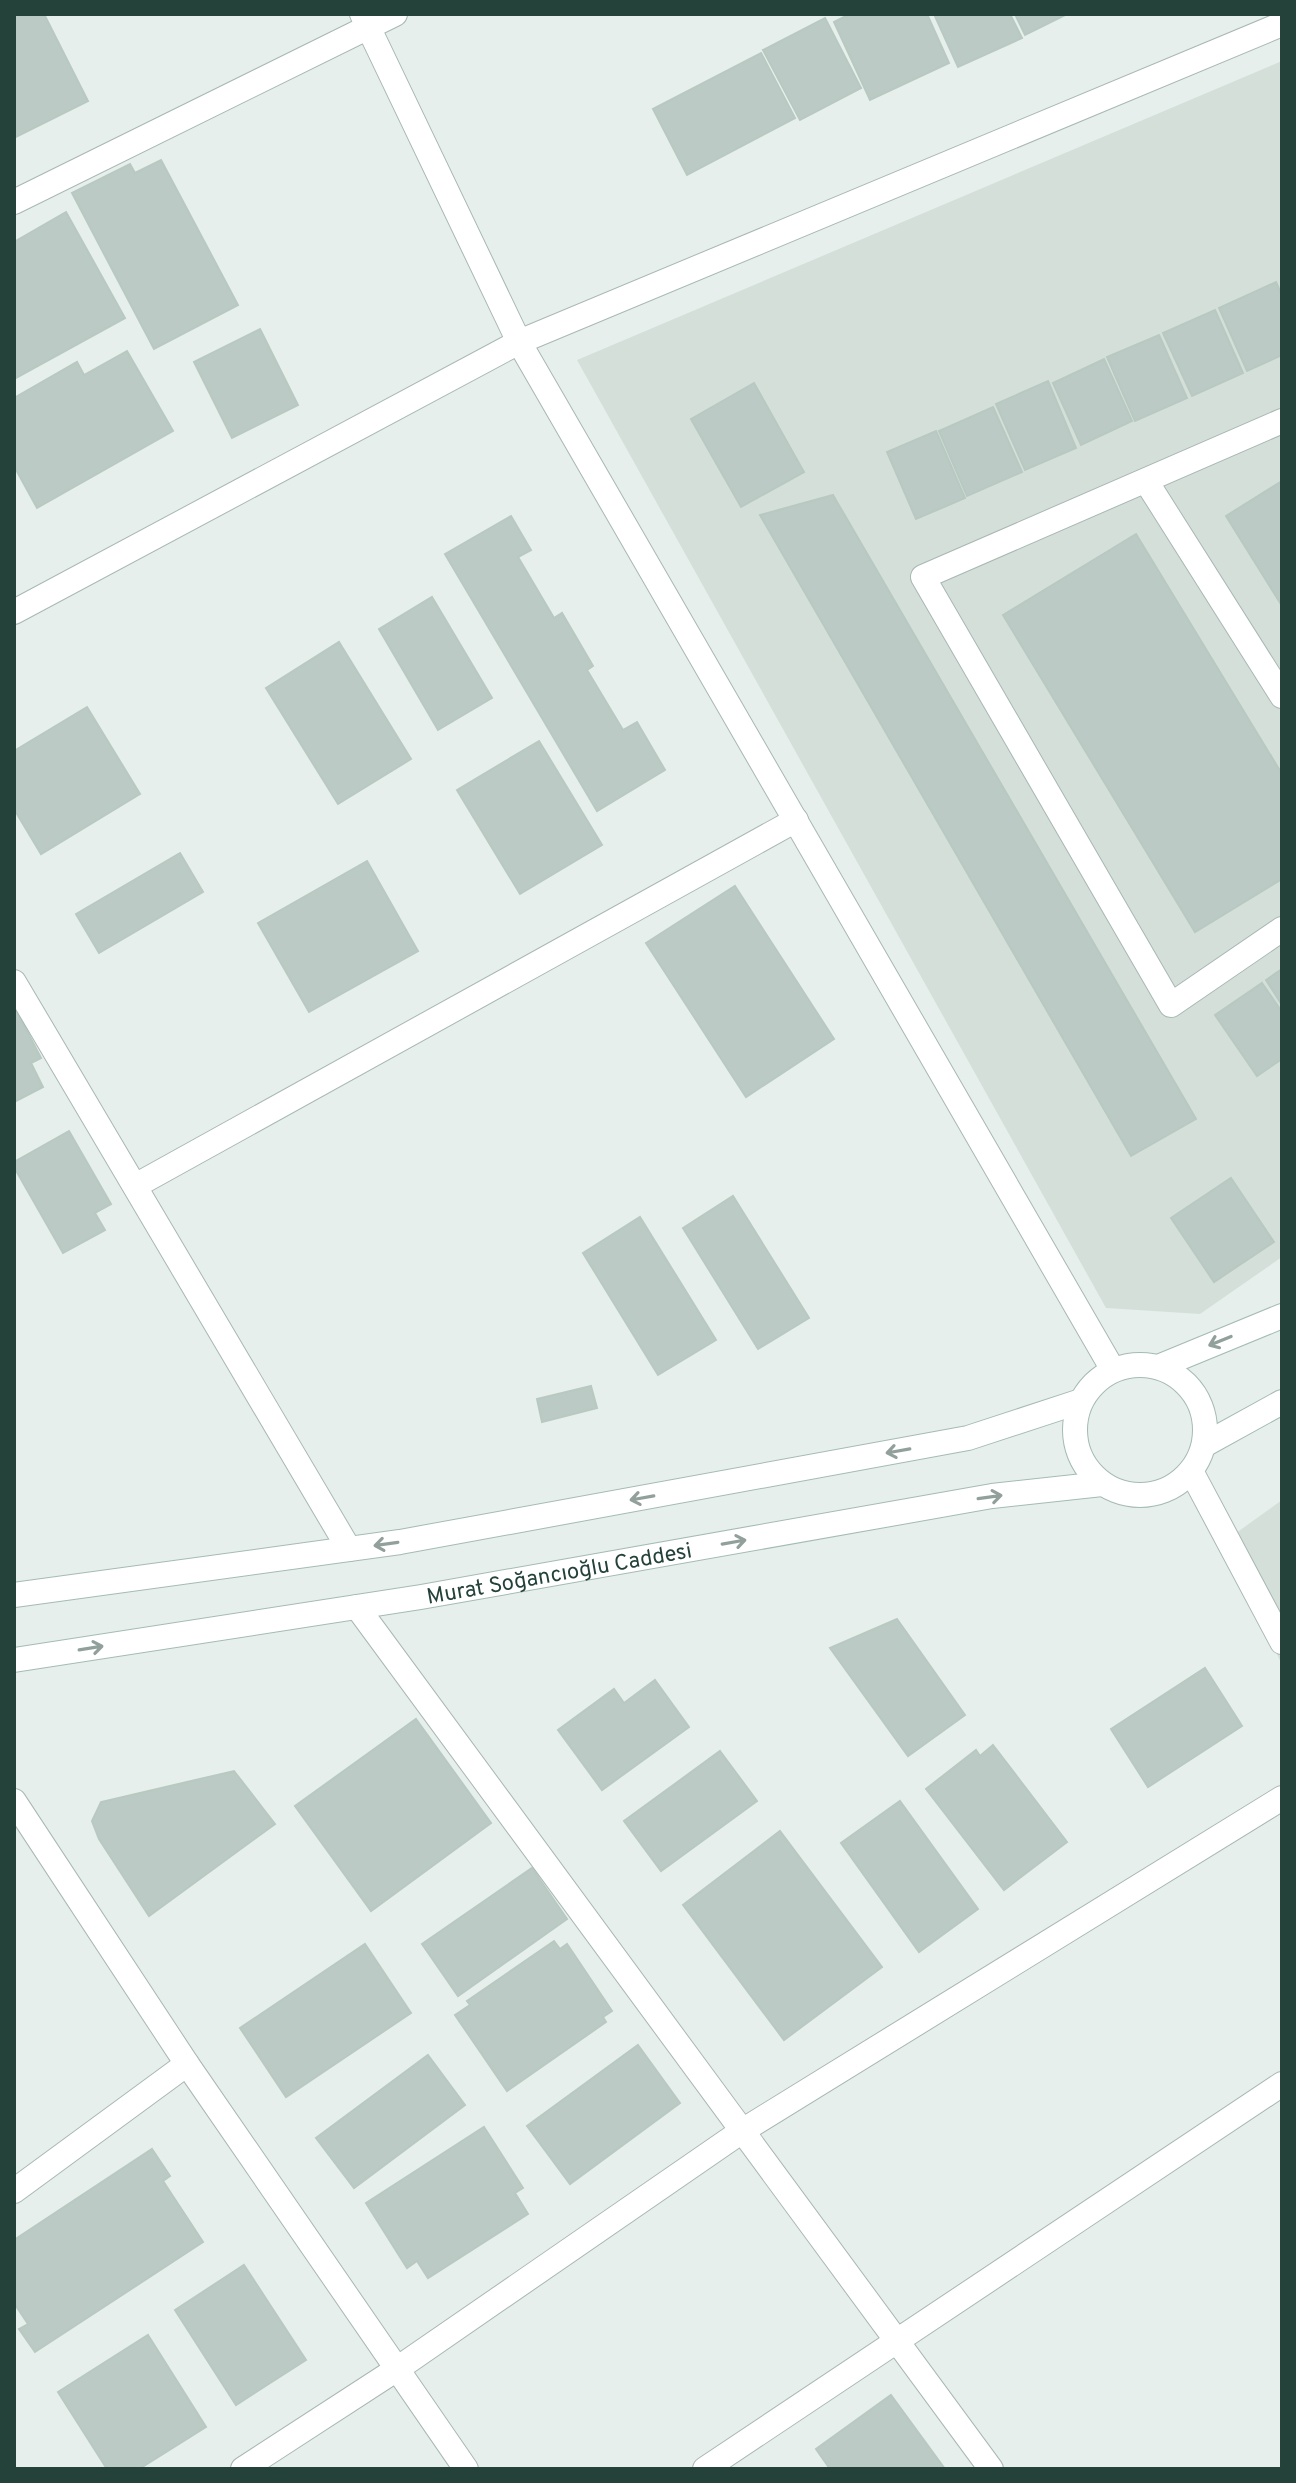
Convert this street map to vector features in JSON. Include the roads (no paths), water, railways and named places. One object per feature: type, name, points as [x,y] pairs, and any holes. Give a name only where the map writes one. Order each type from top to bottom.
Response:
[{"type":"street","points":[[14,202],[365,21],[395,14]]},
{"type":"street","points":[[365,21],[519,342],[1113,1370]]},
{"type":"street","points":[[14,612],[519,342],[1282,24]]},
{"type":"street","points":[[1282,421],[923,577],[1171,1005],[1282,929]]},
{"type":"street","points":[[1146,481],[1282,696]]},
{"type":"street","points":[[135,1186],[796,820]]},
{"type":"street","points":[[14,982],[349,1549]]},
{"type":"street","points":[[1158,1367],[1282,1316]]},
{"type":"street","points":[[1143,1364],[1158,1367],[1177,1376],[1191,1389],[1201,1406],[1205,1425],[1204,1445],[1191,1471],[1177,1484],[1149,1495],[1120,1493],[1102,1484],[1083,1463],[1074,1437],[1074,1419],[1081,1401],[1094,1382],[1113,1370],[1143,1364]]},
{"type":"street","points":[[14,1595],[400,1542],[968,1438],[1081,1401]]},
{"type":"street","points":[[1204,1445],[1282,1402]]},
{"type":"street","points":[[1191,1471],[1282,1642]]},
{"type":"street","name":"Murat Soğancıoğlu Caddesi","points":[[14,1660],[357,1607],[992,1496],[1102,1484]]},
{"type":"street","points":[[357,1607],[991,2469]]},
{"type":"street","points":[[243,2469],[397,2369],[742,2131],[1282,1798]]},
{"type":"street","points":[[14,1801],[187,2064],[466,2469]]},
{"type":"street","points":[[14,2191],[187,2064]]},
{"type":"street","points":[[705,2469],[1282,2084]]}]
